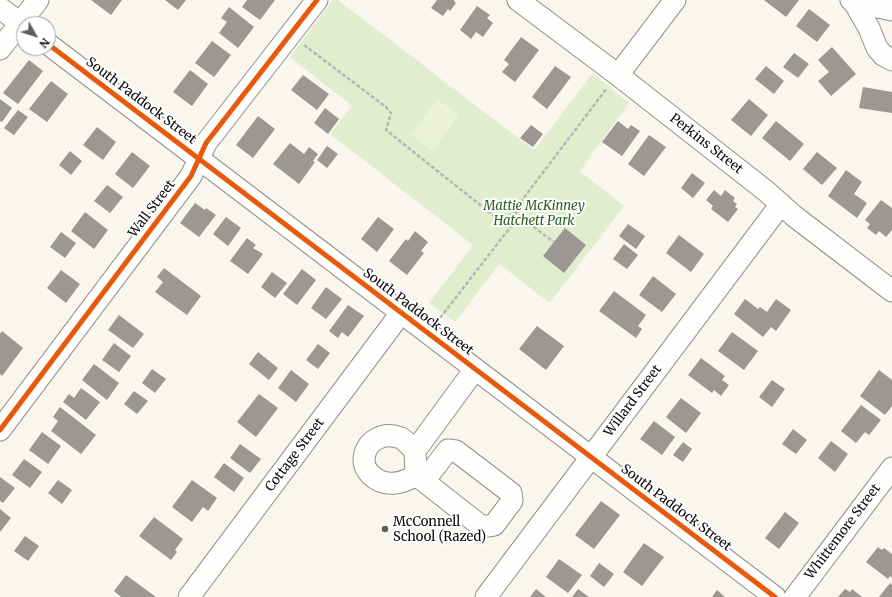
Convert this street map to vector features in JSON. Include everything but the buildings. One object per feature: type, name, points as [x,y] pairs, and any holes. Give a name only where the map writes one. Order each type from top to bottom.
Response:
[{"type":"street","points":[[27,16],[38,0]]},
{"type":"street","name":"Wall Street","points":[[0,430],[191,176],[206,143],[317,0]]},
{"type":"street","name":"Perkins Street","points":[[518,0],[613,81],[766,191],[794,216],[892,291]]},
{"type":"street","points":[[613,81],[674,0]]},
{"type":"street","points":[[853,1],[892,10]]},
{"type":"street","points":[[853,1],[869,28],[877,48],[883,55],[892,60]]},
{"type":"street","points":[[0,8],[16,20]]},
{"type":"street","points":[[0,49],[16,31]]},
{"type":"street","name":"South Paddock Street","points":[[56,50],[775,597]]},
{"type":"street","name":"Willard Street","points":[[486,597],[781,204]]},
{"type":"street","name":"Cottage Street","points":[[189,597],[401,313]]},
{"type":"street","points":[[415,451],[402,439],[388,435],[376,439],[366,450],[364,463],[369,473],[377,480],[387,483],[420,478],[415,451],[475,369]]},
{"type":"street","name":"Whittemore Street","points":[[795,597],[892,468]]},
{"type":"path","points":[[302,43],[386,107],[390,113],[386,130],[504,224],[613,81]]},
{"type":"path","points":[[514,211],[554,242]]},
{"type":"path","points":[[440,318],[519,216]]},
{"type":"green space","name":"Mattie McKinney Hatchett Park","points":[[333,0],[338,0],[534,150],[593,73],[629,103],[580,171],[624,206],[550,303],[499,264],[455,322],[429,303],[473,245],[330,134],[352,106],[290,57]]},
{"type":"green space","points":[[437,99],[459,115],[433,151],[411,135]]},
{"type":"cycle path","points":[[0,430],[191,176],[206,143],[317,0]]},
{"type":"cycle path","points":[[56,50],[775,597]]},
{"type":"place","name":"McConnell School (Razed)","points":[[385,529]]}]
